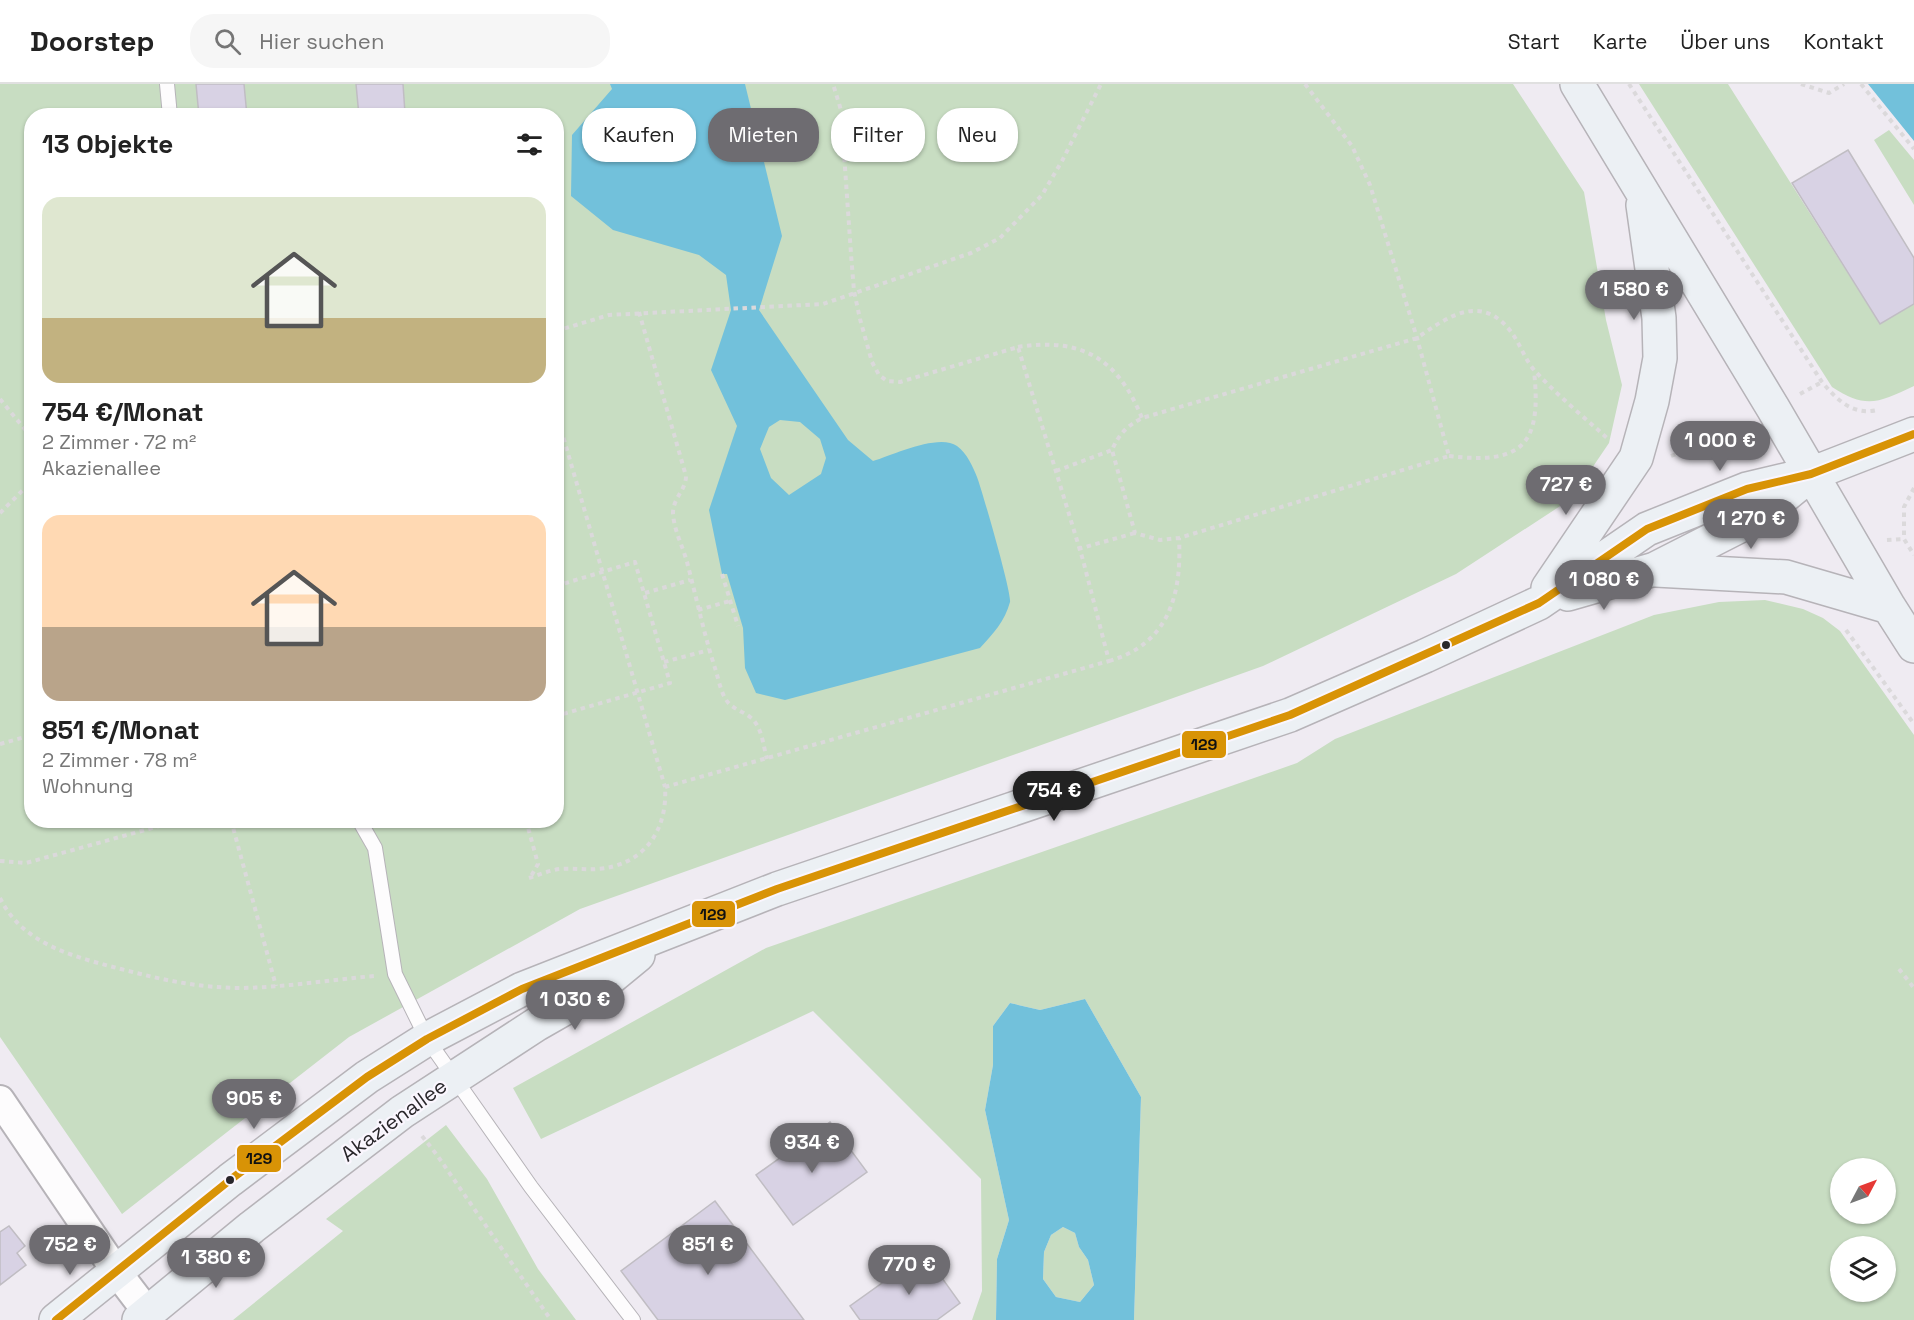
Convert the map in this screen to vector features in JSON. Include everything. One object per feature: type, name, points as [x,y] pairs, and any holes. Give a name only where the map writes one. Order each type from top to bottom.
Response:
[{"type":"main road","points":[[1577,84],[1914,646]]},
{"type":"main road","points":[[1539,603],[1636,458],[1652,401],[1660,358],[1659,318],[1654,268],[1640,186]]},
{"type":"main road","points":[[1811,474],[1914,435]]},
{"type":"main road","name":"Akazienallee","points":[[56,1320],[230,1180],[367,1077],[427,1039],[522,989],[661,937],[777,889],[1290,715],[1539,603],[1654,569],[1761,515],[1811,474]]},
{"type":"main road","name":"Akazienallee","points":[[1539,603],[1647,529],[1747,489],[1811,474]]},
{"type":"main road","points":[[1654,569],[1786,577],[1889,607]]},
{"type":"main road","name":"Akazienallee","points":[[143,1316],[252,1227],[402,1112],[537,1024],[593,992],[661,937]]},
{"type":"street","points":[[0,1100],[116,1271],[143,1316]]},
{"type":"lane","points":[[167,84],[169,108]]},
{"type":"lane","points":[[364,828],[375,848],[395,974],[427,1039],[531,1186],[633,1320]]},
{"type":"path","points":[[833,84],[841,110],[854,291],[872,362],[879,375],[887,381],[900,382],[1018,347],[1043,343],[1065,345],[1086,352],[1105,363],[1123,381],[1142,418]]},
{"type":"path","points":[[564,328],[609,315],[639,312],[823,304],[854,291],[971,253],[1000,238],[1042,195],[1101,84]]},
{"type":"path","points":[[1305,84],[1352,146],[1370,185],[1417,338],[1449,456]]},
{"type":"path","points":[[1629,84],[1822,382],[1838,401],[1865,413],[1883,409]]},
{"type":"path","points":[[1801,84],[1829,93],[1844,84]]},
{"type":"path","points":[[1862,84],[1914,149]]},
{"type":"path","points":[[1136,534],[1112,450],[1117,437],[1127,426],[1142,418],[1417,338],[1454,314],[1470,310],[1489,313],[1503,322],[1534,371],[1609,440],[1636,458],[1660,460],[1719,438],[1822,382]]},
{"type":"path","points":[[639,312],[686,476],[686,485],[677,497],[673,510],[674,523],[689,568],[690,580],[709,650],[724,697],[732,707],[751,717],[758,727],[767,759]]},
{"type":"path","points":[[1018,347],[1056,471],[1109,661]]},
{"type":"path","points":[[1078,549],[1136,534],[1160,540],[1179,538],[1449,456],[1491,459],[1508,454],[1523,444],[1533,428],[1536,413],[1534,371]]},
{"type":"path","points":[[0,399],[24,428]]},
{"type":"path","points":[[528,828],[538,864],[529,878],[558,869],[599,869],[621,864],[636,857],[651,843],[661,824],[666,806],[665,788],[564,440]]},
{"type":"path","points":[[1056,471],[1112,450]]},
{"type":"path","points":[[1914,488],[1904,507],[1904,539],[1914,555]]},
{"type":"path","points":[[0,513],[24,489]]},
{"type":"path","points":[[665,788],[1109,661],[1136,651],[1154,635],[1168,616],[1176,594],[1181,569],[1179,538]]},
{"type":"path","points":[[564,584],[635,562],[670,683],[564,714]]},
{"type":"path","points":[[722,574],[738,626]]},
{"type":"path","points":[[645,593],[690,580]]},
{"type":"path","points":[[698,610],[730,601]]},
{"type":"path","points":[[1840,626],[1848,632],[1914,724]]},
{"type":"path","points":[[664,662],[709,650]]},
{"type":"path","points":[[0,744],[24,737]]},
{"type":"path","points":[[0,861],[26,863],[152,828]]},
{"type":"path","points":[[233,828],[276,986]]},
{"type":"path","points":[[0,898],[6,912],[23,929],[70,956],[174,983],[242,988],[395,974]]},
{"type":"path","points":[[1899,969],[1914,988]]},
{"type":"path","points":[[402,1112],[437,1155],[551,1320]]},
{"type":"green space","points":[[0,84],[1513,84],[1584,192],[1606,320],[1622,385],[1609,443],[1571,499],[1456,574],[1263,666],[580,909],[349,1037],[122,1214],[0,1037]]},
{"type":"green space","points":[[1639,84],[1728,84],[1880,324],[1914,304],[1914,386],[1873,401],[1855,399],[1832,387]]},
{"type":"green space","points":[[1889,130],[1914,160],[1914,205],[1874,140]]},
{"type":"green space","points":[[1765,600],[1803,609],[1823,618],[1840,631],[1914,735],[1914,1320],[1134,1320],[1141,1097],[1085,999],[1040,1010],[1010,1003],[993,1026],[993,1065],[985,1110],[1009,1220],[997,1259],[996,1320],[972,1320],[982,1291],[981,1179],[813,1011],[541,1139],[513,1088],[766,948],[1297,763],[1335,739],[1654,615],[1719,602]]},
{"type":"green space","points":[[446,1125],[487,1179],[538,1269],[576,1320],[233,1320],[343,1231],[326,1219]]},
{"type":"green space","points":[[1063,1227],[1075,1233],[1079,1247],[1088,1260],[1094,1285],[1080,1302],[1056,1297],[1043,1279],[1044,1252],[1051,1235]]},
{"type":"water","points":[[610,84],[745,84],[751,108],[708,108],[708,162],[764,162],[782,236],[759,310],[848,440],[873,461],[916,446],[939,442],[957,446],[967,456],[985,501],[1002,562],[1010,602],[1002,621],[980,648],[785,700],[756,693],[745,668],[743,628],[727,574],[722,574],[709,510],[737,426],[711,370],[731,310],[726,275],[699,255],[613,230],[571,196],[572,135],[582,124],[582,162],[696,162],[696,108],[595,108],[612,89]],"holes":[[[780,420],[800,422],[820,439],[826,458],[821,474],[789,495],[771,478],[760,449],[769,427]]]},
{"type":"water","points":[[1868,84],[1914,84],[1914,141]]},
{"type":"water","points":[[1085,999],[1141,1097],[1134,1320],[996,1320],[997,1259],[1009,1220],[985,1110],[993,1065],[993,1026],[1010,1003],[1040,1010]],"holes":[[[1063,1227],[1075,1233],[1079,1247],[1088,1260],[1094,1285],[1080,1302],[1056,1297],[1043,1279],[1044,1252],[1051,1235]]]},
{"type":"building","points":[[196,84],[244,84],[246,108],[198,108]]},
{"type":"building","points":[[356,84],[403,84],[405,108],[358,108]]},
{"type":"building","points":[[1848,150],[1914,258],[1914,304],[1880,324],[1792,183]]},
{"type":"building","points":[[830,1122],[867,1172],[793,1225],[756,1175]]},
{"type":"building","points":[[715,1201],[804,1320],[658,1320],[621,1271]]},
{"type":"building","points":[[9,1226],[25,1246],[17,1253],[26,1265],[0,1285],[0,1232]]},
{"type":"building","points":[[924,1253],[960,1303],[937,1320],[860,1320],[850,1306]]},
{"type":"transit line","name":"129","points":[[56,1320],[230,1180],[367,1077],[427,1039],[522,989],[777,889],[1290,715],[1539,603],[1647,529],[1747,489],[1811,474],[1914,434]]}]
